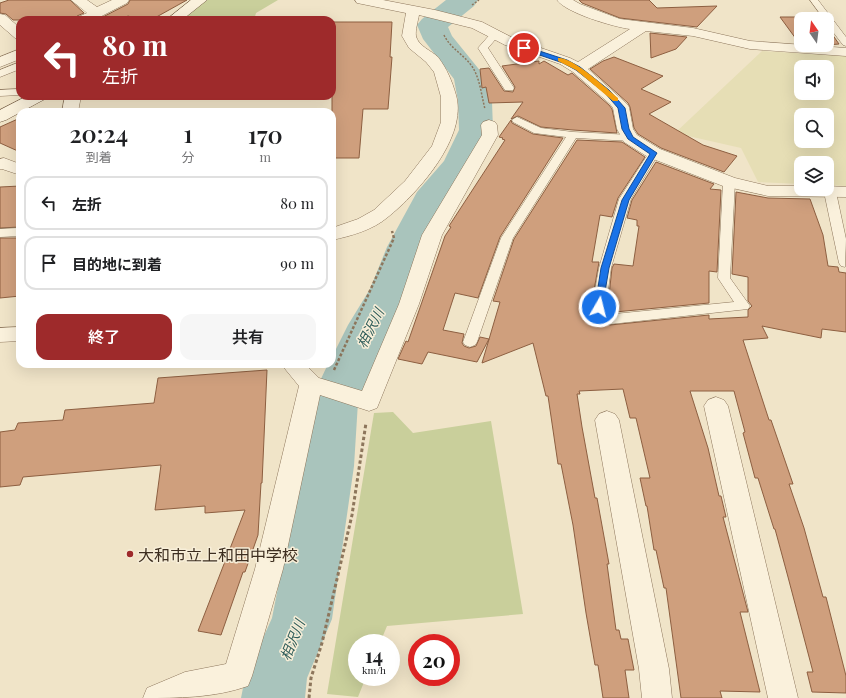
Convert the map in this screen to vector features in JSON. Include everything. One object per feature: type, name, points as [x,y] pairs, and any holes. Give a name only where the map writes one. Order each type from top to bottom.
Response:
[{"type":"street","points":[[78,0],[96,13]]},
{"type":"street","points":[[90,16],[122,0]]},
{"type":"street","points":[[178,16],[200,0]]},
{"type":"street","points":[[362,0],[413,11],[436,10],[452,18],[477,25],[510,42],[565,62],[578,69],[616,100],[621,108],[626,129],[631,138],[654,153],[729,182],[768,190],[794,191]]},
{"type":"street","points":[[564,0],[575,7],[618,23],[694,32],[750,45],[846,52]]},
{"type":"street","points":[[336,233],[352,228],[381,214],[411,185],[440,147],[449,122],[449,97],[441,72],[430,58],[414,45],[409,36],[413,11]]},
{"type":"street","points":[[0,18],[16,32]]},
{"type":"street","points":[[578,69],[644,26]]},
{"type":"street","points":[[0,63],[16,55]]},
{"type":"street","points":[[17,108],[32,100]]},
{"type":"street","points":[[0,117],[16,108]]},
{"type":"street","points":[[297,368],[320,387],[366,401],[409,304],[432,235],[490,135],[489,125]]},
{"type":"street","points":[[0,164],[4,163],[16,168]]},
{"type":"street","points":[[834,192],[846,192]]},
{"type":"street","points":[[0,335],[16,334]]},
{"type":"street","points":[[158,698],[185,686],[237,676],[269,569],[320,387]]},
{"type":"street","points":[[716,406],[783,698]]},
{"type":"street","points":[[607,420],[652,661],[657,698]]},
{"type":"lane","points":[[814,0],[846,43]]},
{"type":"lane","points":[[495,34],[483,48],[509,88]]},
{"type":"lane","points":[[0,74],[16,67]]},
{"type":"lane","points":[[0,93],[16,92]]},
{"type":"lane","points":[[517,120],[538,130],[573,135],[631,138]]},
{"type":"lane","points":[[470,342],[507,238],[573,135]]},
{"type":"lane","points":[[654,153],[625,200],[605,268],[599,307],[611,319],[743,306],[724,278],[729,182]]},
{"type":"lane","points":[[831,196],[845,262]]},
{"type":"lane","points":[[0,233],[16,232]]},
{"type":"path","points":[[336,366],[394,238],[391,229]]},
{"type":"path","points":[[320,387],[332,375],[335,368]]},
{"type":"path","points":[[309,698],[311,678],[322,643],[352,515],[366,401]]},
{"type":"shaded area","points":[[762,51],[846,56],[846,186],[834,185],[834,156],[794,156],[794,184],[758,182],[741,148],[675,133]]},
{"type":"green space","points":[[207,0],[278,0],[256,13],[255,16],[186,16]]},
{"type":"green space","points":[[393,412],[413,433],[491,421],[523,614],[387,626],[384,634],[348,634],[348,686],[362,686],[358,697],[327,694],[374,413]]},
{"type":"building","points":[[9,0],[70,0],[84,13],[77,16],[16,16],[16,20],[13,20],[6,14],[0,13],[0,3]]},
{"type":"building","points":[[130,0],[187,0],[158,16],[105,16],[128,4]]},
{"type":"building","points":[[579,0],[649,0],[657,8],[717,6],[697,27],[620,18],[582,3]]},
{"type":"building","points":[[780,17],[794,17],[794,36]]},
{"type":"building","points":[[336,22],[392,22],[390,57],[392,57],[388,109],[363,109],[359,158],[336,158],[336,108],[332,108],[332,100],[336,100]]},
{"type":"building","points":[[650,33],[687,37],[676,49],[651,58]]},
{"type":"building","points":[[834,37],[839,44],[834,44]]},
{"type":"building","points":[[614,57],[663,76],[641,89],[671,102],[649,114],[703,145],[737,156],[724,172],[661,148],[638,134],[634,128],[628,103],[590,69],[603,61]]},
{"type":"building","points":[[539,61],[539,64],[544,61],[568,75],[572,73],[609,105],[612,109],[617,133],[541,127],[518,116],[511,119],[523,102],[489,103],[486,87],[482,88],[480,69],[489,68],[504,91],[513,92],[515,87],[502,66]]},
{"type":"building","points":[[16,120],[16,150],[0,143],[0,127]]},
{"type":"building","points":[[511,120],[512,123],[533,134],[563,138],[500,237],[478,298],[455,293],[443,330],[464,334],[462,343],[464,346],[469,348],[476,346],[480,337],[489,339],[477,362],[428,352],[422,364],[398,359],[406,341],[408,342],[445,236],[451,227],[449,226],[505,140],[499,137]]},
{"type":"building","points":[[577,140],[622,142],[645,157],[618,198],[612,217],[600,215],[592,262],[599,262],[591,307],[605,323],[610,325],[709,315],[709,319],[748,317],[748,310],[752,306],[748,301],[748,277],[732,274],[736,192],[768,198],[810,199],[823,235],[828,266],[838,267],[839,272],[846,273],[846,332],[822,329],[821,338],[762,326],[768,338],[743,340],[769,420],[771,420],[793,484],[789,484],[804,528],[823,597],[826,597],[846,676],[846,693],[812,692],[807,672],[813,672],[775,529],[758,478],[755,478],[734,391],[690,391],[708,448],[719,496],[721,496],[726,517],[723,517],[748,612],[740,612],[760,692],[720,691],[722,698],[681,698],[666,588],[664,588],[656,550],[654,550],[647,506],[640,478],[650,478],[636,418],[630,418],[623,389],[579,391],[580,394],[577,394],[595,498],[597,498],[609,564],[607,564],[616,630],[619,630],[621,639],[628,639],[634,670],[625,670],[629,698],[603,698],[598,665],[595,665],[573,525],[561,464],[558,464],[548,396],[546,396],[533,343],[482,363],[500,302],[493,301],[514,239]]},
{"type":"building","points":[[656,162],[714,184],[710,189],[721,190],[717,272],[709,271],[709,303],[615,312],[608,305],[612,268],[614,264],[633,266],[639,226],[637,226],[637,220],[627,218],[632,200]]},
{"type":"building","points":[[16,186],[16,227],[0,228],[0,187]]},
{"type":"building","points":[[0,238],[16,238],[16,296],[0,298]]},
{"type":"building","points":[[267,370],[258,535],[245,572],[243,572],[221,635],[198,631],[245,510],[205,513],[205,506],[155,510],[161,465],[23,477],[20,485],[0,487],[0,432],[15,430],[18,423],[63,420],[65,410],[154,403],[158,378]]},
{"type":"waterway","name":"相沢川","points":[[273,698],[276,678],[302,619],[328,466],[334,402],[370,325],[391,289],[407,247],[436,192],[460,165],[476,130],[475,101],[470,78],[438,39],[432,25],[464,0]]},
{"type":"slow traffic","points":[[560,60],[578,69],[615,100]]},
{"type":"place","name":"大和市立上和田中学校","points":[[130,554]]},
{"type":"route","points":[[524,48],[565,62],[578,69],[607,92],[616,100],[621,108],[626,129],[630,138],[654,153],[625,200],[605,268],[599,307]]}]
